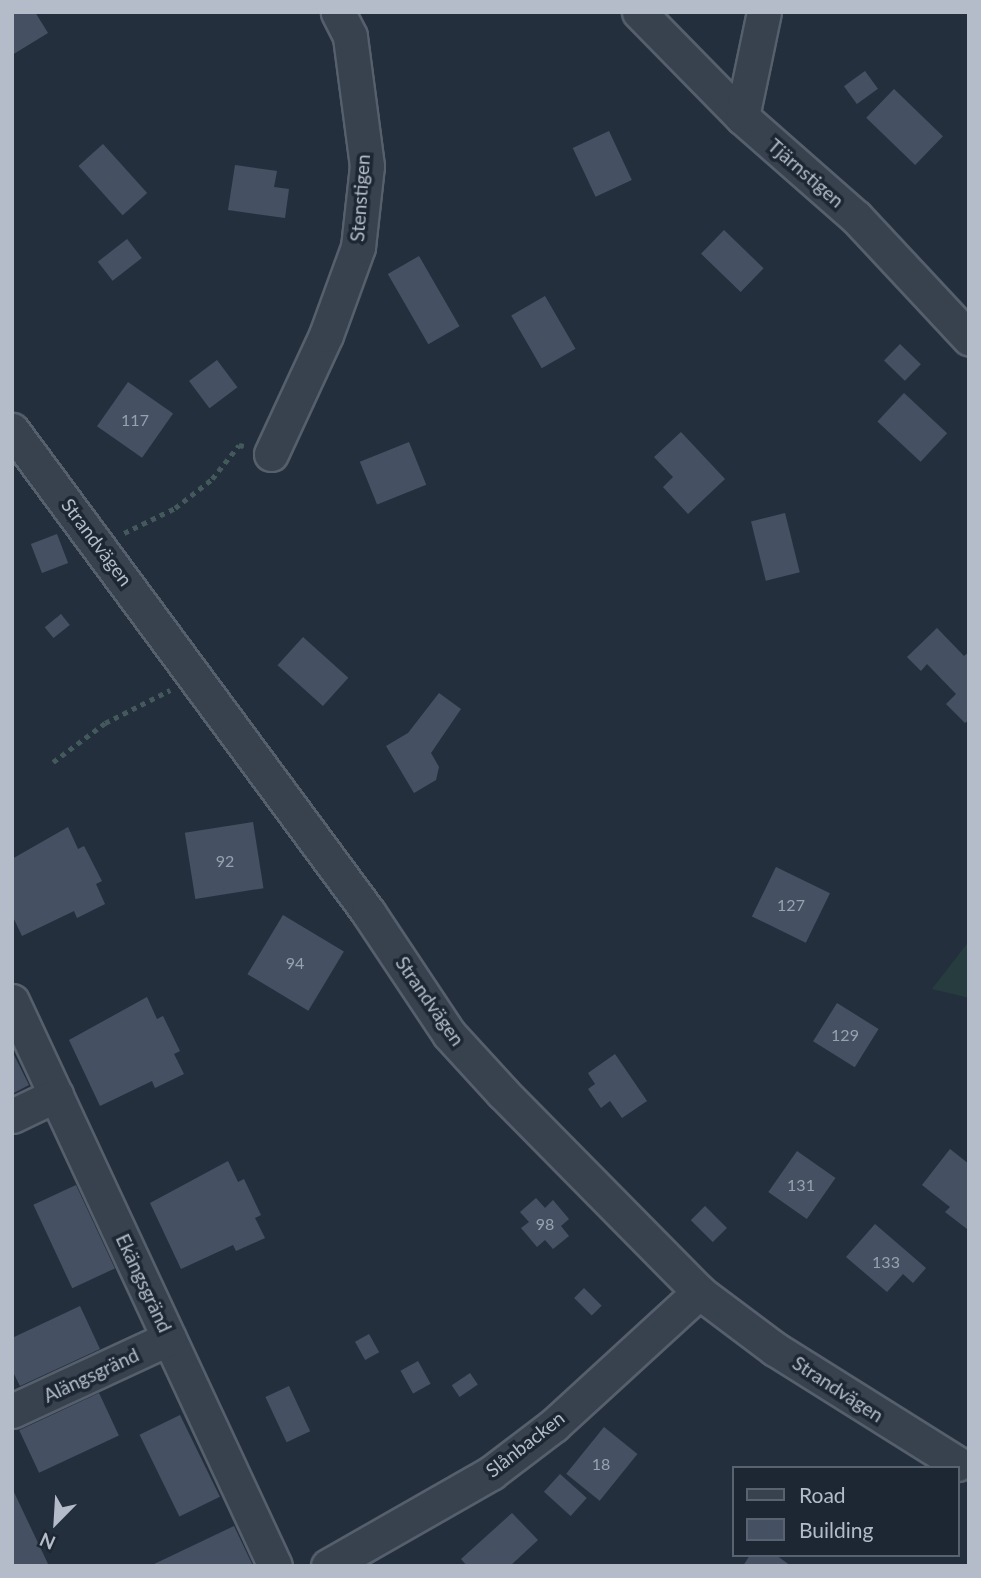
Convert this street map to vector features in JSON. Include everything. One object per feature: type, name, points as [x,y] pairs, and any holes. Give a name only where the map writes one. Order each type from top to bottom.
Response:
[{"type":"street","name":"Stenstigen","points":[[271,454],[326,335],[358,247],[366,166],[350,36],[338,12]]},
{"type":"street","name":"Tjärnstigen","points":[[639,12],[742,117],[856,217],[969,338]]},
{"type":"street","points":[[742,117],[764,12]]},
{"type":"street","name":"Strandvägen","points":[[12,430],[368,912],[449,1034],[699,1292],[775,1349],[958,1464]]},
{"type":"street","name":"Ekängsgränd","points":[[12,1001],[275,1566]]},
{"type":"street","points":[[12,1116],[56,1095]]},
{"type":"street","name":"Slånbacken","points":[[328,1566],[491,1473],[554,1425],[699,1292]]},
{"type":"street","name":"Alängsgränd","points":[[12,1411],[169,1338]]},
{"type":"path","points":[[101,547],[175,508],[212,479],[239,445]]},
{"type":"path","points":[[53,762],[106,723],[194,674]]},
{"type":"green space","points":[[969,941],[969,998],[932,989]]},
{"type":"building","points":[[12,12],[35,12],[48,33],[12,55]]},
{"type":"building","points":[[865,71],[878,89],[857,104],[844,86]]},
{"type":"building","points":[[894,89],[943,136],[915,165],[866,118]]},
{"type":"building","points":[[609,131],[632,180],[596,197],[573,148]]},
{"type":"building","points":[[103,144],[147,193],[123,215],[78,166]]},
{"type":"building","points":[[235,165],[277,171],[274,187],[289,189],[285,218],[228,210]]},
{"type":"building","points":[[724,230],[764,268],[741,292],[701,254]]},
{"type":"building","points":[[127,239],[142,258],[113,281],[98,262]]},
{"type":"building","points":[[419,256],[460,326],[428,344],[388,274]]},
{"type":"building","points":[[545,296],[576,349],[542,368],[511,316]]},
{"type":"building","points":[[900,344],[921,364],[905,381],[884,361]]},
{"type":"building","points":[[217,360],[237,387],[210,408],[189,381]]},
{"type":"building","points":[[128,382],[173,414],[142,458],[97,426]]},
{"type":"building","points":[[904,393],[947,433],[921,462],[877,422]]},
{"type":"building","points":[[681,432],[725,479],[688,514],[663,487],[673,477],[654,457]]},
{"type":"building","points":[[409,442],[426,485],[377,505],[360,462]]},
{"type":"building","points":[[785,513],[800,572],[766,581],[751,521]]},
{"type":"building","points":[[57,534],[68,563],[42,573],[31,544]]},
{"type":"building","points":[[61,614],[70,625],[53,638],[45,627]]},
{"type":"building","points":[[937,628],[964,656],[969,652],[969,720],[965,723],[946,704],[956,694],[927,664],[921,671],[907,657]]},
{"type":"building","points":[[303,637],[348,678],[323,706],[278,665]]},
{"type":"building","points":[[439,693],[461,709],[431,753],[439,767],[436,780],[414,793],[386,746],[408,733]]},
{"type":"building","points":[[253,822],[263,888],[195,899],[185,833]]},
{"type":"building","points":[[68,827],[78,849],[84,846],[102,881],[96,884],[105,904],[77,918],[74,911],[22,936],[12,915],[12,859]]},
{"type":"building","points":[[776,867],[830,893],[806,943],[752,916]]},
{"type":"building","points":[[283,915],[344,952],[308,1011],[247,974]]},
{"type":"building","points":[[147,997],[157,1019],[163,1016],[180,1051],[174,1054],[184,1074],[155,1088],[152,1081],[100,1106],[69,1040]]},
{"type":"building","points":[[837,1003],[879,1029],[855,1067],[813,1041]]},
{"type":"building","points":[[12,1051],[29,1085],[12,1094]]},
{"type":"building","points":[[615,1054],[647,1101],[622,1118],[610,1101],[601,1108],[588,1089],[595,1084],[588,1073]]},
{"type":"building","points":[[950,1149],[969,1164],[967,1229],[945,1212],[950,1207],[922,1185]]},
{"type":"building","points":[[797,1151],[836,1178],[807,1219],[768,1192]]},
{"type":"building","points":[[228,1161],[238,1182],[244,1179],[261,1215],[255,1218],[265,1238],[236,1251],[233,1245],[181,1269],[150,1203]]},
{"type":"building","points":[[76,1185],[115,1268],[72,1288],[33,1205]]},
{"type":"building","points":[[536,1198],[545,1208],[553,1200],[569,1219],[561,1226],[569,1236],[553,1249],[545,1240],[537,1247],[521,1228],[529,1222],[520,1212]]},
{"type":"building","points":[[705,1206],[727,1228],[713,1242],[691,1220]]},
{"type":"building","points":[[875,1224],[926,1268],[913,1283],[903,1274],[887,1292],[846,1257]]},
{"type":"building","points":[[584,1288],[602,1306],[592,1316],[574,1298]]},
{"type":"building","points":[[80,1306],[100,1349],[20,1386],[12,1370],[12,1338]]},
{"type":"building","points":[[369,1334],[379,1352],[365,1360],[355,1342]]},
{"type":"building","points":[[418,1361],[431,1384],[413,1393],[401,1371]]},
{"type":"building","points":[[470,1373],[478,1385],[460,1397],[452,1385]]},
{"type":"building","points":[[289,1386],[310,1431],[287,1442],[265,1397]]},
{"type":"building","points":[[99,1393],[119,1436],[39,1473],[19,1430]]},
{"type":"building","points":[[180,1415],[220,1497],[179,1517],[140,1435]]},
{"type":"building","points":[[604,1427],[637,1454],[600,1501],[566,1474]]},
{"type":"building","points":[[560,1474],[587,1498],[571,1516],[544,1492]]},
{"type":"building","points":[[12,1488],[49,1566],[12,1566]]},
{"type":"building","points":[[512,1513],[538,1540],[510,1566],[467,1566],[461,1559]]},
{"type":"building","points":[[234,1526],[253,1566],[150,1566]]},
{"type":"building","points":[[749,1557],[779,1557],[791,1566],[743,1566]]}]
